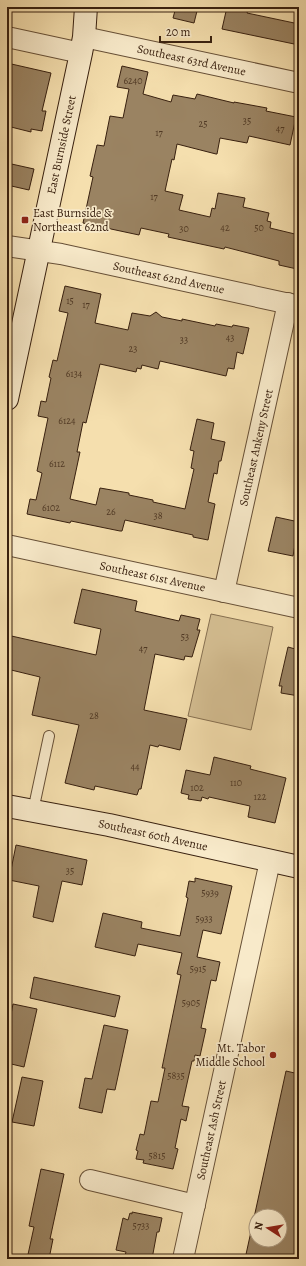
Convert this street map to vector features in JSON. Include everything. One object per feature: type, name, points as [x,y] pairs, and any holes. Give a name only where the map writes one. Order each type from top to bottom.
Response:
[{"type":"main road","name":"East Burnside Street","points":[[7,399],[83,45],[86,7]]},
{"type":"main road","name":"Southeast 60th Avenue","points":[[7,806],[109,825],[299,867]]},
{"type":"street","name":"Southeast 63rd Avenue","points":[[7,37],[83,45],[299,83]]},
{"type":"street","name":"Southeast 62nd Avenue","points":[[7,246],[61,254],[294,305]]},
{"type":"street","name":"Southeast Ankeny Street","points":[[224,592],[294,305]]},
{"type":"street","name":"Southeast 61st Avenue","points":[[7,545],[299,608]]},
{"type":"street","name":"Southeast Ash Street","points":[[184,1259],[270,861]]},
{"type":"street","points":[[90,1180],[195,1205]]},
{"type":"lane","points":[[33,811],[49,736]]},
{"type":"shaded area","points":[[211,614],[273,627],[251,730],[188,716]]},
{"type":"building","points":[[176,7],[198,7],[194,23],[173,18]]},
{"type":"building","points":[[227,7],[249,7],[247,13],[299,24],[299,45],[222,29]]},
{"type":"building","points":[[7,63],[51,73],[42,111],[46,111],[42,131],[31,129],[31,132],[7,126]]},
{"type":"building","points":[[122,66],[148,72],[143,94],[171,102],[173,95],[195,99],[197,94],[234,103],[267,108],[266,111],[296,117],[290,145],[249,136],[247,143],[220,138],[216,154],[177,144],[165,191],[183,195],[179,210],[210,217],[212,208],[215,209],[218,193],[245,198],[243,207],[269,213],[267,221],[271,222],[270,228],[299,235],[299,259],[297,269],[279,265],[279,261],[225,247],[224,249],[168,237],[169,234],[141,228],[139,235],[83,223],[93,177],[90,176],[97,145],[104,146],[110,116],[123,118],[129,89],[117,87]]},
{"type":"building","points":[[7,163],[34,169],[29,190],[7,185]]},
{"type":"building","points":[[65,286],[101,294],[95,323],[128,330],[132,313],[150,316],[156,312],[162,317],[182,321],[182,319],[215,326],[216,324],[232,327],[233,325],[249,328],[243,354],[237,352],[234,369],[228,368],[226,376],[160,361],[158,369],[142,365],[141,369],[137,368],[136,372],[100,364],[86,423],[83,422],[77,452],[80,452],[70,499],[96,505],[100,488],[129,493],[129,495],[153,500],[153,502],[185,509],[194,469],[191,468],[194,451],[190,450],[197,419],[214,423],[211,439],[225,442],[221,461],[219,461],[217,474],[214,473],[208,502],[215,504],[208,540],[193,537],[193,535],[125,520],[122,531],[120,531],[27,514],[30,499],[36,500],[42,473],[37,471],[48,418],[38,416],[41,401],[46,402],[53,360],[57,361],[68,313],[59,311]]},
{"type":"building","points":[[276,517],[299,522],[293,556],[268,551]]},
{"type":"building","points":[[82,589],[137,601],[135,611],[179,621],[181,615],[200,619],[197,630],[200,630],[192,657],[185,656],[184,660],[155,654],[144,710],[187,719],[180,750],[159,745],[158,747],[150,745],[141,789],[139,789],[137,795],[95,786],[94,790],[65,783],[79,725],[32,715],[40,677],[7,669],[7,635],[96,655],[101,629],[74,623]]},
{"type":"building","points":[[288,647],[299,650],[299,696],[281,693],[282,686],[279,686]]},
{"type":"building","points":[[214,757],[251,766],[250,769],[286,778],[275,823],[248,817],[250,806],[209,797],[208,799],[202,797],[201,801],[188,799],[189,795],[181,793],[186,770],[210,775]]},
{"type":"building","points":[[16,845],[87,860],[82,885],[62,881],[53,922],[33,917],[39,886],[9,880]]},
{"type":"building","points":[[195,878],[232,886],[221,934],[203,930],[197,957],[220,962],[216,981],[211,980],[201,1028],[206,1029],[200,1056],[195,1055],[194,1061],[192,1061],[182,1106],[189,1107],[186,1121],[181,1119],[175,1148],[178,1149],[173,1169],[143,1163],[144,1160],[136,1159],[138,1151],[136,1150],[140,1134],[144,1135],[151,1101],[158,1102],[165,1068],[162,1068],[181,975],[177,974],[182,953],[138,944],[135,956],[95,947],[103,913],[142,922],[141,928],[180,936],[188,898],[186,897],[189,881],[195,882]]},
{"type":"building","points":[[34,977],[120,996],[115,1017],[30,998]]},
{"type":"building","points":[[13,1004],[37,1009],[24,1067],[7,1063],[7,1035]]},
{"type":"building","points":[[104,1025],[128,1030],[115,1090],[107,1089],[102,1113],[79,1108],[85,1078],[92,1079]]},
{"type":"building","points":[[286,1071],[299,1074],[299,1259],[245,1259],[248,1245],[248,1248],[288,1248],[288,1208],[256,1208]]},
{"type":"building","points":[[22,1077],[43,1081],[34,1126],[12,1122]]},
{"type":"building","points":[[41,1169],[64,1174],[50,1239],[53,1239],[49,1259],[27,1259],[34,1227],[29,1226]]},
{"type":"building","points":[[132,1212],[162,1218],[159,1232],[157,1232],[152,1259],[124,1259],[126,1252],[116,1250],[123,1218],[128,1220],[130,1213],[132,1214]]},
{"type":"place","name":"East Burnside & Northeast 62nd","points":[[25,220]]},
{"type":"place","name":"Mt. Tabor Middle School","points":[[273,1055]]}]
